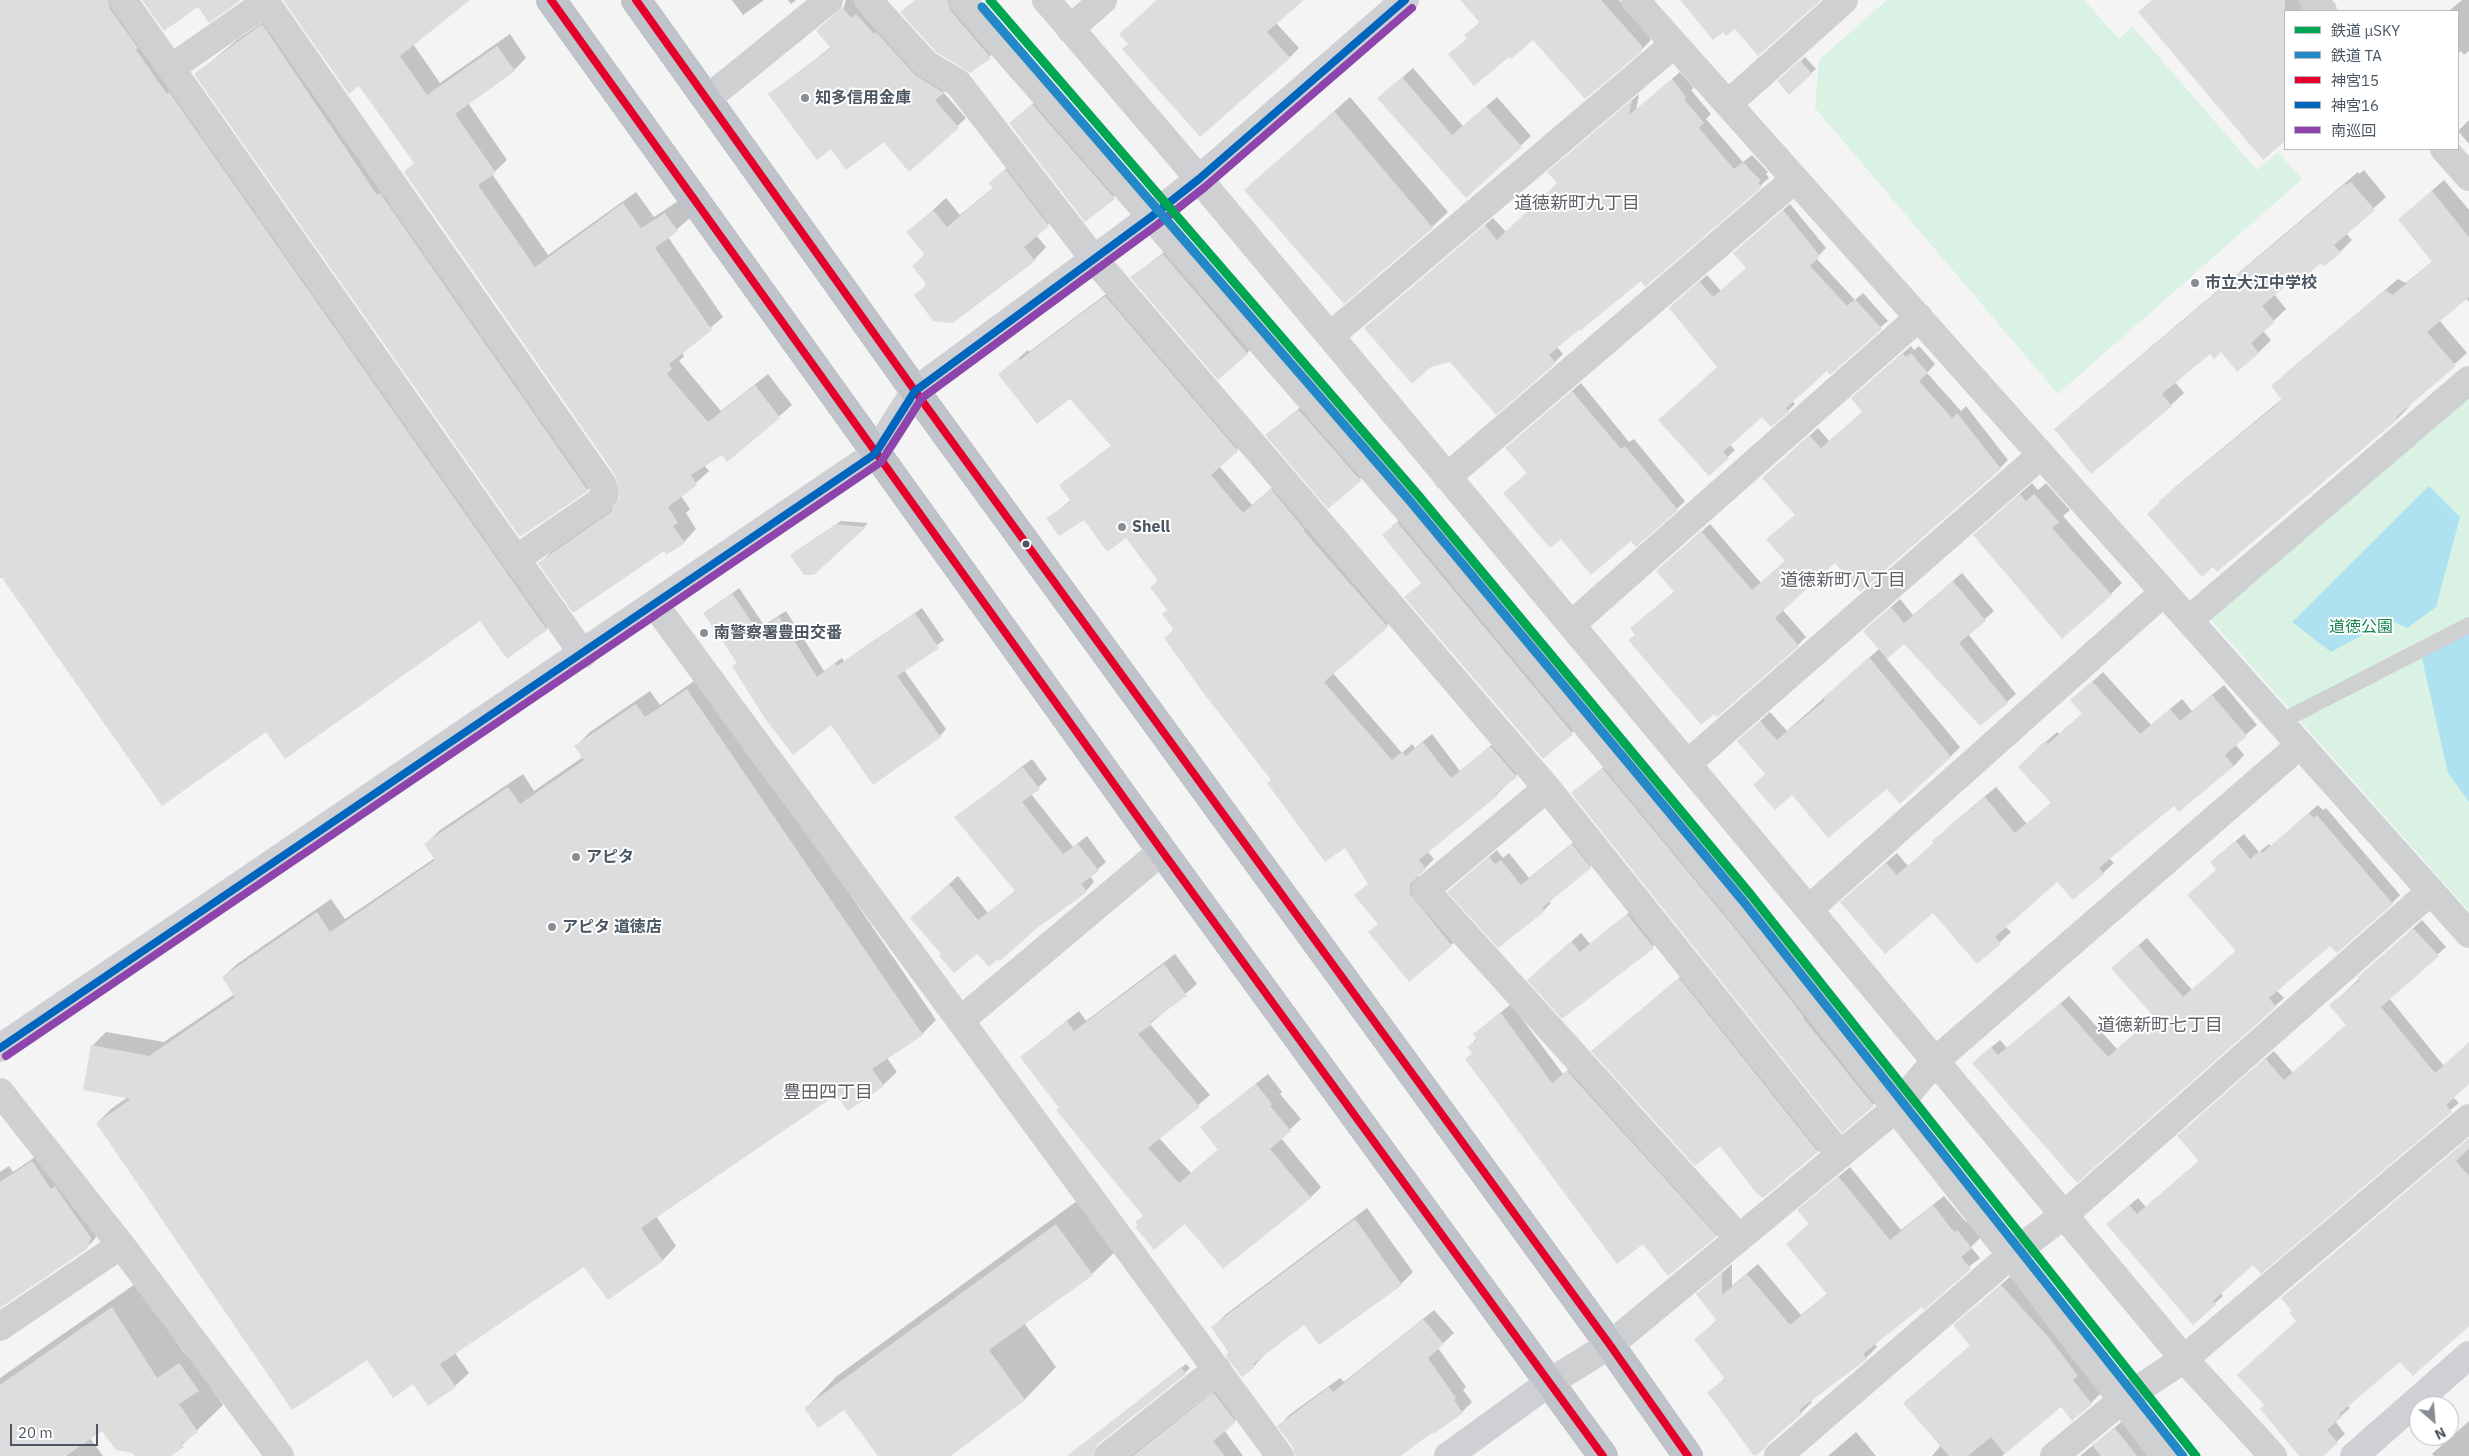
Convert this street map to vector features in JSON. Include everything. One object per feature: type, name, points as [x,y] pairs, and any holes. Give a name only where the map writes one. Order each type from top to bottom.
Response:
[{"type":"highway","points":[[551,0],[875,454],[1603,1456]]},
{"type":"highway","points":[[636,0],[915,391],[1610,1345],[1688,1456]]},
{"type":"street","points":[[123,0],[583,654]]},
{"type":"street","points":[[707,99],[829,0]]},
{"type":"street","points":[[868,0],[926,64],[958,83],[1094,259],[1548,788],[1840,1155]]},
{"type":"street","points":[[962,0],[1424,529],[1748,920],[2011,1255],[2165,1456]]},
{"type":"street","points":[[1046,0],[1199,179],[2184,1359],[2273,1456]]},
{"type":"street","points":[[1070,29],[1103,0]]},
{"type":"street","points":[[0,1048],[875,454],[915,391],[1151,217],[1199,179],[1405,0]]},
{"type":"street","points":[[1635,0],[2469,934]]},
{"type":"street","points":[[1728,104],[1844,0]]},
{"type":"street","points":[[2313,0],[2322,10]]},
{"type":"street","points":[[170,68],[265,1],[604,485],[605,494],[598,502],[516,558]]},
{"type":"street","points":[[1330,336],[1674,44]]},
{"type":"street","points":[[2445,150],[2469,178]]},
{"type":"street","points":[[1448,477],[1795,179]]},
{"type":"street","points":[[1571,625],[1918,317]]},
{"type":"street","points":[[2189,620],[2469,380]]},
{"type":"street","points":[[1687,764],[2042,455]]},
{"type":"street","points":[[1809,909],[2164,592]]},
{"type":"street","points":[[655,605],[1280,1456]]},
{"type":"street","points":[[1448,1456],[1550,1382],[1610,1345],[1840,1155],[1895,1109],[1935,1061],[2300,744]]},
{"type":"street","points":[[1548,788],[1425,890],[1739,1238]]},
{"type":"street","points":[[961,1020],[1162,851]]},
{"type":"street","points":[[1778,1456],[2011,1255],[2064,1215],[2431,892]]},
{"type":"street","points":[[0,1092],[121,1245],[280,1456]]},
{"type":"street","points":[[2054,1456],[2122,1400],[2184,1359],[2469,1118]]},
{"type":"street","points":[[0,1327],[121,1245]]},
{"type":"street","points":[[2354,1456],[2469,1355]]},
{"type":"street","points":[[1108,1456],[1216,1369]]},
{"type":"lane","points":[[2280,722],[2469,625]]},
{"type":"green space","points":[[1887,0],[2084,0],[2119,39],[2132,26],[2257,170],[2278,152],[2302,179],[2058,394],[1815,108],[1819,60]]},
{"type":"green space","name":"道徳公園","points":[[2469,394],[2469,911],[2208,617]]},
{"type":"water","points":[[2429,486],[2460,517],[2436,607],[2407,628],[2390,620],[2331,652],[2292,622]]},
{"type":"water","points":[[2469,633],[2469,802],[2448,773],[2420,650]]},
{"type":"building","points":[[0,0],[108,0],[110,9],[138,48],[136,50],[167,94],[169,92],[547,630],[507,659],[480,621],[285,759],[266,732],[162,806],[0,575]]},
{"type":"building","points":[[142,0],[241,0],[209,23],[198,7],[164,31]]},
{"type":"building","points":[[283,0],[470,0],[400,56],[427,95],[497,46],[515,71],[455,114],[496,173],[478,185],[535,267],[623,203],[641,228],[665,213],[678,231],[655,248],[712,330],[669,364],[672,369],[667,374],[708,422],[755,385],[780,418],[727,462],[722,455],[691,475],[697,485],[668,507],[678,523],[673,526],[685,543],[666,555],[664,551],[573,613],[538,563],[611,512],[620,497],[616,476],[404,172],[414,163],[359,86],[349,94]]},
{"type":"building","points":[[915,0],[947,0],[950,10],[991,58],[970,73],[936,52],[900,12]]},
{"type":"building","points":[[1157,0],[1304,0],[1267,32],[1290,58],[1200,137],[1122,49],[1128,44],[1119,34]]},
{"type":"building","points":[[1460,0],[1601,0],[1642,46],[1641,52],[1585,99],[1533,40],[1474,86],[1448,54],[1467,39],[1464,35],[1480,23]]},
{"type":"building","points":[[1680,0],[1821,0],[1758,56],[1735,29],[1726,36],[1723,32],[1713,40]]},
{"type":"building","points":[[2152,0],[2285,0],[2284,142],[2263,160],[2138,12]]},
{"type":"building","points":[[842,7],[851,18],[856,14],[874,34],[876,32],[915,75],[944,93],[935,100],[959,128],[909,172],[884,142],[846,170],[831,149],[817,160],[768,94],[831,48],[816,31]]},
{"type":"building","points":[[262,24],[377,195],[380,193],[588,491],[520,537],[194,74]]},
{"type":"building","points":[[1800,60],[1812,74],[1789,95],[1777,81]]},
{"type":"building","points":[[1402,77],[1452,135],[1486,106],[1522,147],[1466,198],[1377,98]]},
{"type":"building","points":[[1672,79],[1686,97],[1684,99],[1704,123],[1699,128],[1734,169],[1743,162],[1761,181],[1758,183],[1762,187],[1645,287],[1641,281],[1580,331],[1579,329],[1549,355],[1556,363],[1496,415],[1450,362],[1431,367],[1412,384],[1364,328],[1485,225],[1497,240],[1557,183],[1547,172],[1632,100],[1629,115]]},
{"type":"building","points":[[1032,104],[1115,199],[1085,222],[1009,123]]},
{"type":"building","points":[[1334,111],[1433,228],[1344,304],[1244,190]]},
{"type":"building","points":[[1005,169],[1049,226],[1024,247],[1035,261],[953,323],[933,321],[914,295],[927,285],[912,266],[925,255],[906,232],[933,210],[947,227],[993,188],[989,183]]},
{"type":"building","points":[[2351,182],[2375,210],[2334,245],[2341,253],[2324,266],[2320,264],[2302,279],[2299,275],[2262,306],[2275,322],[2251,343],[2259,353],[2237,372],[2221,352],[2214,359],[2210,354],[2162,394],[2172,406],[2091,474],[2054,429],[2345,184]]},
{"type":"building","points":[[2432,191],[2469,237],[2469,297],[2427,332],[2456,366],[2396,417],[2398,419],[2217,572],[2213,567],[2202,577],[2147,514],[2158,502],[2282,400],[2271,386],[2385,290],[2393,295],[2432,262],[2398,219]]},
{"type":"building","points":[[1783,210],[1820,256],[1810,266],[1847,306],[1855,299],[1882,329],[1830,375],[1827,371],[1786,408],[1789,412],[1771,427],[1762,417],[1723,452],[1729,458],[1709,476],[1658,420],[1717,367],[1669,308],[1699,281],[1713,297],[1746,268],[1733,253]]},
{"type":"building","points":[[1163,254],[1248,354],[1218,380],[1130,277]]},
{"type":"building","points":[[1105,296],[1238,451],[1211,475],[1243,513],[1271,489],[1303,530],[1388,627],[1324,682],[1392,760],[1402,752],[1406,756],[1423,742],[1451,778],[1490,746],[1517,777],[1495,794],[1497,796],[1419,860],[1426,869],[1410,884],[1410,894],[1452,946],[1409,982],[1368,932],[1378,924],[1354,895],[1368,884],[1345,848],[1325,862],[1267,783],[1271,780],[1202,691],[1164,638],[1174,630],[1162,614],[1167,610],[1150,587],[1158,581],[1126,538],[1107,552],[1084,520],[1059,536],[1046,518],[1071,502],[1059,485],[1111,446],[1070,399],[1037,424],[998,374],[1018,358],[1020,360]]},
{"type":"building","points":[[1902,353],[1906,357],[1911,353],[1928,373],[1919,381],[1952,418],[1957,413],[2001,469],[1860,592],[1835,563],[1775,618],[1799,646],[1717,717],[1714,714],[1701,725],[1628,640],[1635,635],[1630,628],[1674,592],[1656,571],[1701,531],[1752,590],[1785,561],[1766,539],[1795,515],[1762,478],[1809,435],[1821,448],[1862,412],[1851,398]]},
{"type":"building","points":[[1572,391],[1621,449],[1625,446],[1678,510],[1636,547],[1631,541],[1591,575],[1561,539],[1550,548],[1503,493],[1527,473],[1505,448]]},
{"type":"building","points":[[1298,409],[1361,481],[1328,509],[1265,435]]},
{"type":"building","points":[[2020,494],[2026,501],[2034,494],[2059,522],[2052,528],[2112,595],[2062,639],[1973,535]]},
{"type":"building","points":[[1397,522],[1573,734],[1543,759],[1404,597],[1421,583],[1382,535]]},
{"type":"building","points":[[836,524],[866,527],[814,575],[804,575],[790,555]]},
{"type":"building","points":[[1953,581],[1986,621],[1959,643],[2008,703],[1980,726],[1904,644],[1887,659],[1863,631],[1891,607],[1904,623]]},
{"type":"building","points":[[732,593],[757,630],[779,617],[817,677],[835,663],[837,666],[915,613],[939,648],[897,676],[941,737],[873,785],[831,725],[793,755],[766,720],[732,666],[737,663],[703,613]]},
{"type":"building","points":[[1869,657],[1951,757],[1900,804],[1887,789],[1828,838],[1792,795],[1775,810],[1753,785],[1765,774],[1737,741],[1760,721],[1777,740],[1825,700],[1823,698]]},
{"type":"building","points":[[2092,681],[2140,734],[2170,709],[2180,721],[2212,695],[2247,736],[2225,755],[2234,766],[2179,812],[2174,806],[2137,836],[2099,868],[2104,874],[2073,900],[2057,882],[1995,937],[2001,944],[1977,964],[1933,913],[1885,954],[1840,902],[1886,863],[1897,875],[1934,843],[1932,841],[1985,797],[2015,833],[2051,803],[2018,767],[2045,741],[2048,744],[2082,714],[2070,700]]},
{"type":"building","name":"アピタ","points":[[687,689],[923,1035],[872,1069],[884,1086],[848,1111],[836,1095],[641,1228],[663,1261],[608,1300],[584,1267],[440,1364],[456,1387],[428,1406],[413,1384],[393,1398],[367,1360],[292,1410],[96,1123],[131,1099],[83,1090],[91,1045],[149,1056],[235,997],[222,977],[317,912],[330,932],[435,860],[424,844],[508,787],[520,804],[584,760],[574,746],[636,704],[645,717]]},
{"type":"building","points":[[1023,767],[1040,789],[1022,802],[1063,854],[1078,844],[1099,871],[1081,884],[1087,892],[1036,929],[1000,961],[998,959],[989,967],[977,954],[954,973],[939,956],[941,954],[910,918],[949,884],[978,920],[1015,891],[954,817]]},
{"type":"building","points":[[1602,768],[1736,930],[1803,1018],[1874,1106],[1842,1133],[1571,793]]},
{"type":"building","points":[[2309,813],[2314,818],[2317,815],[2393,904],[2337,953],[2330,946],[2269,998],[2276,1007],[2077,1183],[1972,1063],[1991,1047],[1998,1055],[2060,1003],[2108,1057],[2154,1017],[2111,968],[2138,945],[2183,997],[2236,951],[2187,895],[2216,870],[2210,862],[2236,841],[2250,859],[2260,851],[2262,853]]},
{"type":"building","points":[[1572,844],[1591,868],[1542,908],[1545,911],[1498,948],[1447,892],[1489,857],[1495,864],[1501,860],[1521,885]]},
{"type":"building","points":[[1627,914],[1654,948],[1562,1019],[1527,980],[1571,941],[1580,952]]},
{"type":"building","points":[[2413,928],[2439,956],[2381,1007],[2435,1073],[2469,1042],[2469,1084],[2446,1105],[2452,1112],[2261,1274],[2253,1265],[2213,1301],[2216,1305],[2193,1325],[2106,1224],[2129,1205],[2137,1214],[2199,1161],[2177,1136],[2265,1058],[2284,1080],[2346,1025],[2329,1005],[2360,980],[2358,977]]},
{"type":"building","points":[[1164,964],[1187,996],[1150,1022],[1152,1024],[1138,1034],[1200,1107],[1148,1148],[1179,1183],[1218,1150],[1200,1127],[1256,1084],[1272,1104],[1270,1106],[1291,1131],[1270,1149],[1311,1198],[1223,1269],[1185,1224],[1154,1250],[1135,1227],[1138,1225],[1135,1222],[1143,1216],[1056,1110],[1059,1108],[1020,1057],[1067,1021],[1074,1031]]},
{"type":"building","points":[[1679,978],[1818,1152],[1763,1198],[1757,1194],[1720,1146],[1695,1166],[1591,1051]]},
{"type":"building","points":[[1501,1013],[1552,1083],[1567,1071],[1717,1236],[1668,1276],[1643,1244],[1617,1264],[1465,1059],[1472,1053],[1467,1047],[1477,1040],[1473,1034]]},
{"type":"building","points":[[2469,1138],[2469,1149],[2456,1161],[2469,1176],[2469,1326],[2413,1376],[2400,1362],[2339,1414],[2342,1417],[2327,1430],[2338,1443],[2323,1456],[2299,1456],[2260,1409],[2264,1405],[2237,1375],[2296,1321],[2289,1313],[2292,1311],[2281,1298]]},
{"type":"building","points":[[32,1161],[51,1189],[55,1186],[91,1238],[87,1249],[0,1308],[0,1182]]},
{"type":"building","points":[[1838,1176],[1890,1240],[1933,1205],[1954,1232],[1957,1230],[1972,1248],[1961,1257],[1971,1269],[1924,1310],[1922,1307],[1863,1354],[1867,1359],[1799,1410],[1802,1414],[1754,1456],[1707,1392],[1725,1379],[1694,1339],[1717,1321],[1696,1294],[1722,1272],[1722,1295],[1747,1274],[1790,1325],[1827,1294],[1786,1244],[1809,1224],[1797,1210]]},
{"type":"building","points":[[1355,1219],[1402,1285],[1319,1345],[1304,1325],[1253,1364],[1255,1367],[1242,1377],[1225,1355],[1229,1353],[1211,1327]]},
{"type":"building","points":[[1056,1224],[1093,1275],[989,1350],[1025,1400],[951,1456],[878,1456],[844,1410],[818,1428],[804,1408]]},
{"type":"building","points":[[2001,1285],[2051,1340],[2078,1376],[2073,1380],[2092,1404],[2072,1421],[2061,1407],[2005,1454],[1991,1437],[1968,1456],[1949,1456],[1903,1403],[1970,1346],[1953,1325]]},
{"type":"building","points":[[112,1307],[157,1378],[179,1363],[199,1391],[179,1404],[198,1432],[181,1444],[184,1447],[171,1456],[135,1456],[133,1453],[116,1450],[102,1431],[66,1456],[0,1456],[0,1385]]},
{"type":"building","points":[[1423,1319],[1444,1344],[1428,1358],[1456,1398],[1454,1400],[1463,1413],[1433,1434],[1432,1432],[1401,1456],[1295,1456],[1293,1447],[1277,1426],[1329,1387],[1333,1392]]},
{"type":"building","points":[[1181,1367],[1186,1374],[1098,1444],[1093,1456],[1067,1456]]},
{"type":"building","points":[[1213,1392],[1236,1422],[1213,1441],[1225,1456],[1133,1456]]},
{"type":"building","points":[[2115,1428],[2137,1456],[2101,1456],[2092,1445]]},
{"type":"rail line","name":"μSKY","points":[[990,0],[1418,495],[1751,895],[2196,1456]]},
{"type":"rail line","name":"TA","points":[[982,7],[1410,501],[1743,901],[2183,1456]]},
{"type":"transit line","name":"神宮15","points":[[551,0],[1162,851],[1603,1456]]},
{"type":"transit line","name":"神宮15","points":[[636,0],[915,391],[1610,1345],[1688,1456]]},
{"type":"transit line","name":"神宮16","points":[[0,1048],[875,454],[915,391],[1151,217],[1199,179],[1405,0]]},
{"type":"transit line","name":"南巡回","points":[[6,1056],[881,462],[922,398],[1157,225],[1205,187],[1412,8]]},
{"type":"place","name":"知多信用金庫","points":[[805,98]]},
{"type":"place","name":"市立大江中学校","points":[[2195,283]]},
{"type":"place","name":"Shell","points":[[1122,527]]},
{"type":"place","name":"南警察署豊田交番","points":[[704,633]]},
{"type":"place","name":"アピタ","points":[[576,857]]},
{"type":"place","name":"アピタ 道徳店","points":[[552,927]]},
{"type":"district","name":"道徳新町九丁目","points":[[1577,204]]},
{"type":"district","name":"道徳新町八丁目","points":[[1843,581]]},
{"type":"district","name":"道徳新町七丁目","points":[[2160,1026]]},
{"type":"district","name":"豊田四丁目","points":[[828,1093]]}]
